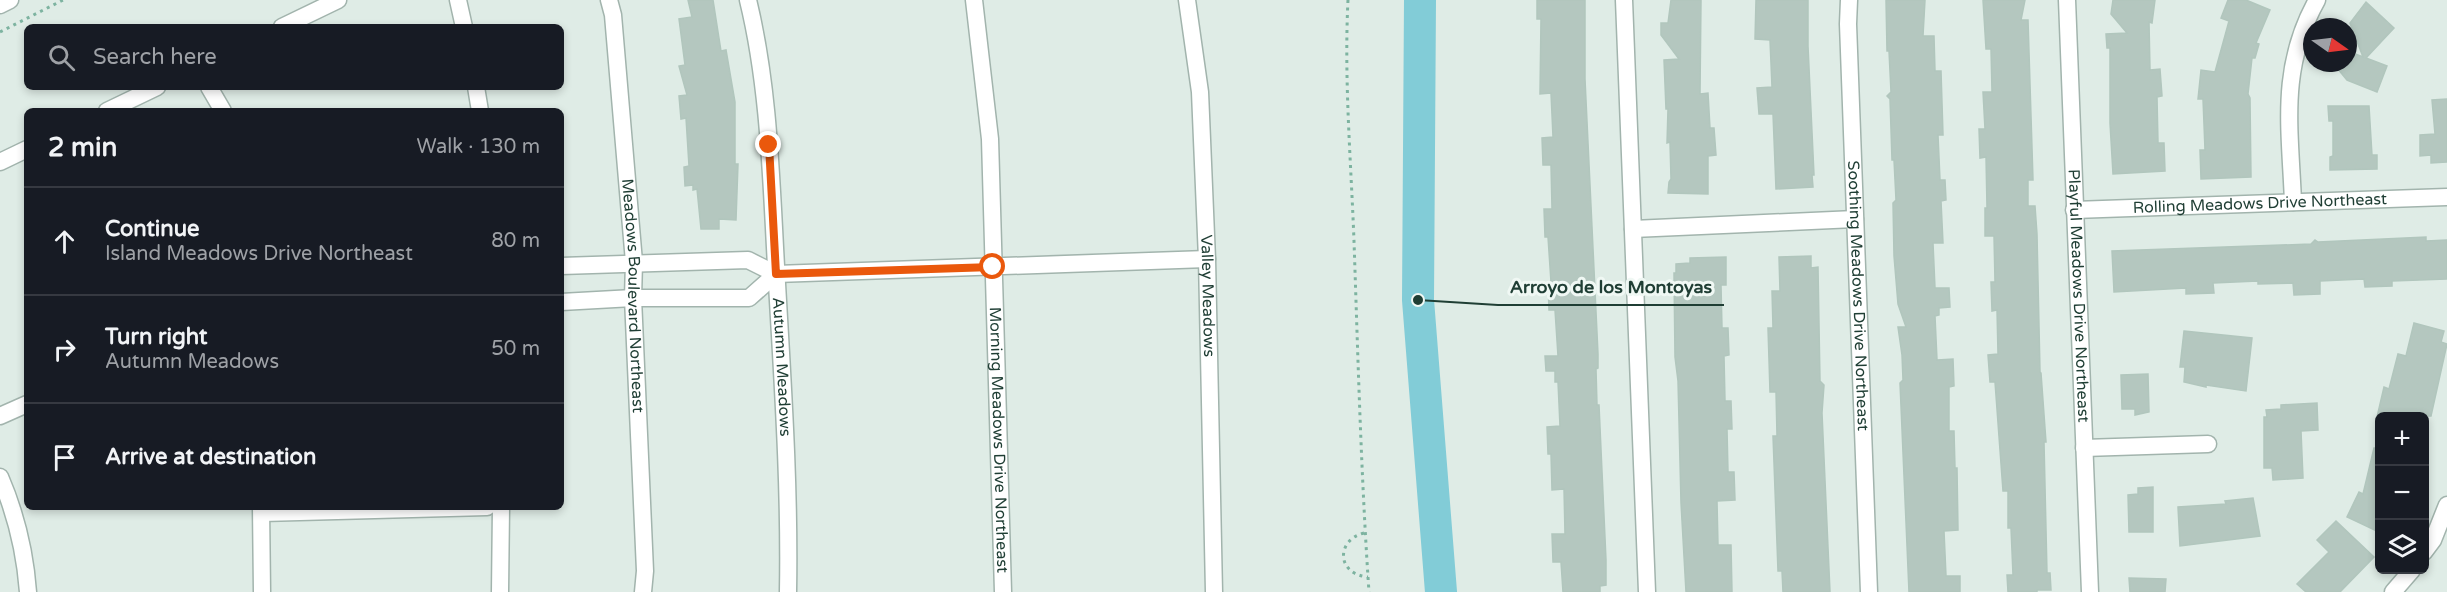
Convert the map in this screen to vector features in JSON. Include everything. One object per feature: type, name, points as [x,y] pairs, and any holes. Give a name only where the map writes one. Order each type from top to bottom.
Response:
[{"type":"street","points":[[0,5],[10,0]]},
{"type":"street","points":[[288,24],[338,0]]},
{"type":"street","points":[[458,0],[463,24]]},
{"type":"street","name":"Meadows Boulevard Northeast","points":[[609,0],[613,15],[634,262],[633,298],[645,571],[643,592]]},
{"type":"street","name":"Autumn Meadows","points":[[748,0],[754,28],[769,145],[788,508],[788,592]]},
{"type":"street","name":"Morning Meadows Drive Northeast","points":[[974,0],[990,139],[1003,592]]},
{"type":"street","name":"Valley Meadows","points":[[1187,0],[1200,92],[1207,259],[1214,592]]},
{"type":"street","points":[[1624,0],[1647,592]]},
{"type":"street","name":"Soothing Meadows Drive Northeast","points":[[1849,0],[1869,592]]},
{"type":"street","name":"Playful Meadows Drive Northeast","points":[[2067,0],[2090,592]]},
{"type":"street","points":[[2293,202],[2290,84],[2294,56],[2305,21],[2317,0]]},
{"type":"street","points":[[113,108],[152,90]]},
{"type":"street","points":[[211,90],[221,108]]},
{"type":"street","points":[[477,90],[480,108]]},
{"type":"street","points":[[0,162],[24,150]]},
{"type":"street","name":"Rolling Meadows Drive Northeast","points":[[2074,210],[2447,197]]},
{"type":"street","points":[[1633,228],[1855,219]]},
{"type":"street","points":[[564,266],[748,260],[776,274],[1207,259]]},
{"type":"street","points":[[564,302],[633,298],[749,298],[776,274]]},
{"type":"street","points":[[0,416],[24,405]]},
{"type":"street","points":[[2084,448],[2208,444]]},
{"type":"street","points":[[0,477],[20,532],[28,592]]},
{"type":"street","points":[[2429,545],[2447,505]]},
{"type":"street","points":[[262,510],[262,592]]},
{"type":"street","points":[[500,592],[501,510]]},
{"type":"street","points":[[2393,592],[2409,574]]},
{"type":"path","points":[[0,32],[63,0]]},
{"type":"path","points":[[1348,0],[1346,29],[1369,592]]},
{"type":"path","points":[[1365,533],[1350,540],[1345,550],[1344,562],[1348,570],[1357,576],[1368,577]]},
{"type":"building","points":[[688,0],[713,0],[721,51],[726,50],[735,102],[735,164],[738,164],[736,220],[719,219],[719,229],[701,229],[697,189],[693,190],[693,185],[685,186],[684,167],[689,166],[686,118],[681,119],[679,96],[687,95],[679,66],[685,65],[679,19],[692,17]]},
{"type":"building","points":[[1537,0],[1585,0],[1585,79],[1598,354],[1597,405],[1599,405],[1606,560],[1606,585],[1600,586],[1600,592],[1563,592],[1561,562],[1553,562],[1552,534],[1565,534],[1564,489],[1552,490],[1551,454],[1548,454],[1547,427],[1560,426],[1558,382],[1555,382],[1555,371],[1546,371],[1545,356],[1558,356],[1555,310],[1549,310],[1548,282],[1551,282],[1548,237],[1545,237],[1544,209],[1552,209],[1551,165],[1543,165],[1542,138],[1553,137],[1551,93],[1540,94],[1541,19],[1537,19]]},
{"type":"building","points":[[1671,0],[1701,0],[1700,94],[1708,93],[1710,128],[1714,128],[1716,155],[1708,156],[1708,194],[1668,193],[1671,179],[1670,142],[1667,143],[1668,109],[1666,109],[1664,60],[1679,59],[1661,35],[1661,23],[1668,23]]},
{"type":"building","points":[[1756,0],[1808,0],[1813,187],[1776,189],[1773,114],[1759,114],[1757,88],[1772,87],[1770,40],[1755,39]]},
{"type":"building","points":[[1886,0],[1925,0],[1923,36],[1934,36],[1935,71],[1941,71],[1943,135],[1938,135],[1940,180],[1945,180],[1946,200],[1941,201],[1943,243],[1933,243],[1935,288],[1949,288],[1950,307],[1939,308],[1939,315],[1935,316],[1937,360],[1953,359],[1954,386],[1949,387],[1949,431],[1954,431],[1958,530],[1944,531],[1946,576],[1960,576],[1960,592],[1909,592],[1900,383],[1903,380],[1902,355],[1898,327],[1906,327],[1898,304],[1894,256],[1893,203],[1896,200],[1890,99],[1887,96],[1891,92]]},
{"type":"building","points":[[1983,0],[2025,0],[2021,20],[2028,20],[2033,180],[2028,180],[2028,206],[2035,206],[2037,234],[2040,372],[2046,442],[2044,442],[2047,573],[2050,573],[2051,590],[2037,590],[2037,592],[2008,592],[2007,575],[2013,575],[2011,528],[2008,528],[2008,491],[2003,491],[1995,382],[1990,382],[1988,355],[1998,354],[1997,310],[1992,311],[1991,282],[1995,282],[1994,236],[1985,236],[1986,157],[1980,158],[1979,129],[1985,129],[1983,92],[1992,92],[1991,49],[1986,49]]},
{"type":"building","points":[[2113,0],[2155,0],[2152,23],[2149,22],[2150,70],[2160,69],[2162,96],[2157,97],[2158,143],[2164,143],[2165,171],[2113,174],[2110,48],[2107,48],[2106,34],[2127,33],[2111,14]]},
{"type":"building","points":[[2228,0],[2246,0],[2270,10],[2256,43],[2259,44],[2255,58],[2252,58],[2248,94],[2250,98],[2251,177],[2201,179],[2200,150],[2205,150],[2203,99],[2198,99],[2201,70],[2215,72],[2229,21],[2221,18]]},
{"type":"building","points":[[2366,2],[2394,28],[2366,58],[2387,66],[2377,92],[2347,80],[2340,72],[2357,72],[2357,55],[2363,57],[2357,41],[2357,18],[2354,18]]},
{"type":"building","points":[[2447,99],[2447,162],[2431,163],[2431,155],[2420,156],[2420,135],[2435,134],[2432,100]]},
{"type":"building","points":[[2328,106],[2369,106],[2372,155],[2377,155],[2377,169],[2330,170],[2330,157],[2333,156],[2333,121],[2329,121]]},
{"type":"building","points":[[2426,237],[2426,241],[2447,240],[2447,279],[2392,281],[2392,286],[2365,287],[2364,279],[2320,281],[2320,294],[2294,295],[2293,283],[2258,284],[2258,281],[2213,283],[2214,293],[2186,294],[2186,288],[2114,292],[2112,251],[2311,244],[2315,240],[2318,242]]},
{"type":"building","points":[[1811,256],[1811,268],[1818,267],[1820,381],[1824,385],[1822,413],[1830,592],[1783,592],[1782,571],[1778,571],[1773,436],[1777,436],[1776,392],[1770,392],[1768,328],[1773,328],[1772,291],[1780,291],[1779,257]]},
{"type":"building","points":[[1726,257],[1726,285],[1721,285],[1722,328],[1728,328],[1729,355],[1724,356],[1725,401],[1731,401],[1732,429],[1727,429],[1728,472],[1734,472],[1735,500],[1717,501],[1718,545],[1731,545],[1732,592],[1686,592],[1678,381],[1675,357],[1674,273],[1676,273],[1676,264],[1690,263],[1690,258]]},
{"type":"building","points":[[2414,323],[2444,331],[2441,342],[2447,344],[2431,416],[2429,416],[2429,412],[2378,412],[2384,387],[2389,389],[2398,354],[2406,356]]},
{"type":"building","points":[[2184,331],[2252,338],[2246,391],[2184,382],[2185,367],[2180,367]]},
{"type":"building","points":[[2148,374],[2149,412],[2135,415],[2135,409],[2122,409],[2121,375]]},
{"type":"building","points":[[2317,403],[2318,430],[2301,431],[2303,478],[2273,480],[2272,468],[2264,468],[2266,410],[2281,409],[2281,405]]},
{"type":"building","points":[[2375,448],[2375,530],[2347,517],[2359,492],[2363,494]]},
{"type":"building","points":[[2153,487],[2153,532],[2129,532],[2128,495],[2138,494],[2138,488]]},
{"type":"building","points":[[2253,498],[2260,536],[2180,546],[2178,507],[2226,504],[2225,501]]},
{"type":"building","points":[[2336,521],[2374,557],[2340,592],[2306,592],[2297,584],[2329,552],[2317,540]]},
{"type":"building","points":[[2129,578],[2166,579],[2165,592],[2130,592]]},
{"type":"waterway","points":[[1420,0],[1418,300],[1441,592]]},
{"type":"place","name":"Arroyo de los Montoyas","points":[[1418,300]]},
{"type":"route","points":[[769,145],[776,274],[993,267]]}]
